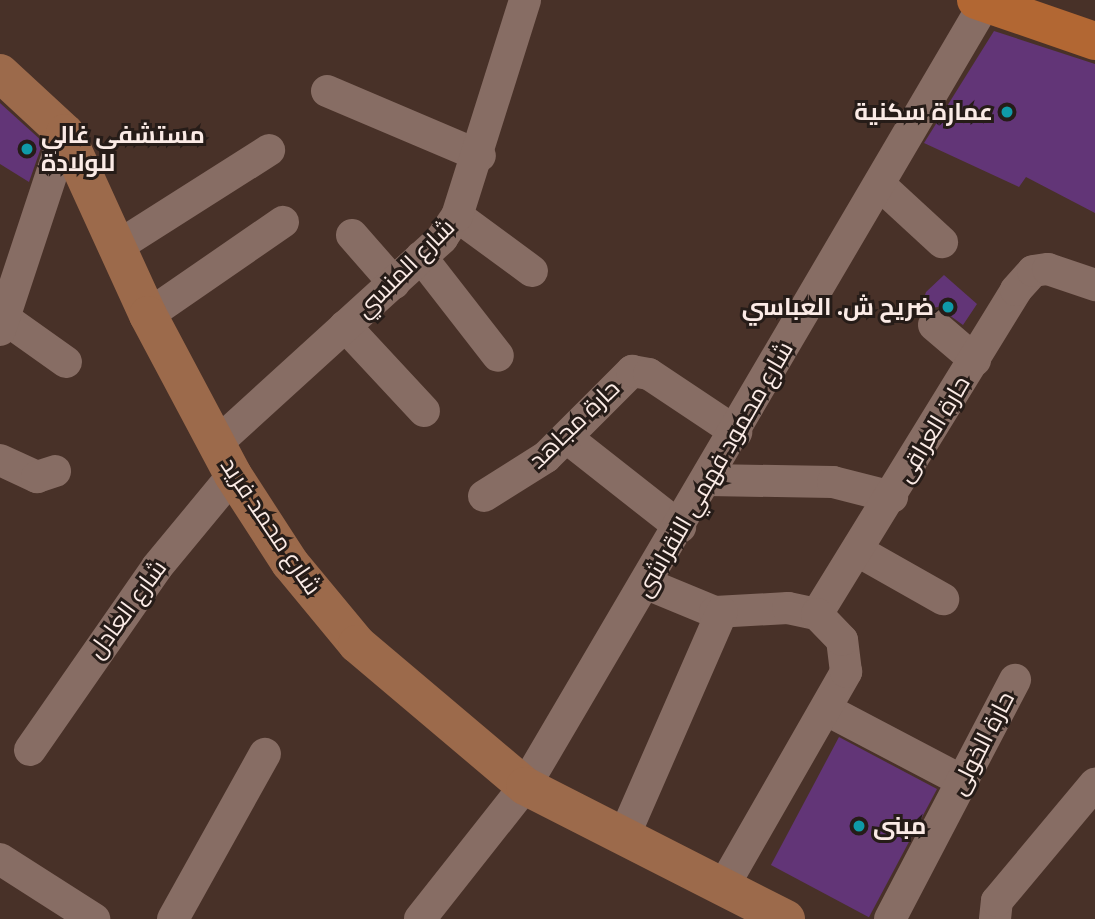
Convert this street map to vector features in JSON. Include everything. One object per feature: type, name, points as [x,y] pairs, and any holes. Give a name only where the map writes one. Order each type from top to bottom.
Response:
[{"type":"main road","points":[[981,2],[1095,41]]},
{"type":"street","name":"شارع المنسي","points":[[224,460],[345,326],[421,257],[457,216],[480,156],[524,0]]},
{"type":"street","name":"شارع محمود فهمي النقراشى","points":[[420,919],[525,786],[881,186],[981,2]]},
{"type":"street","name":"شارع محمد فريد","points":[[0,72],[65,133],[148,316],[224,460],[290,563],[357,644],[525,786],[786,919]]},
{"type":"street","points":[[327,91],[480,156]]},
{"type":"street","points":[[65,133],[2,324],[65,362]]},
{"type":"street","points":[[118,246],[269,150]]},
{"type":"street","points":[[881,186],[942,242]]},
{"type":"street","points":[[457,216],[532,271]]},
{"type":"street","points":[[148,316],[283,222]]},
{"type":"street","points":[[352,235],[394,283]]},
{"type":"street","points":[[421,257],[498,356]]},
{"type":"street","name":"حارة العراقى","points":[[817,614],[1033,271],[1065,272],[1095,285]]},
{"type":"street","points":[[934,325],[975,360]]},
{"type":"street","points":[[345,326],[424,411]]},
{"type":"street","name":"حارة مجاهد","points":[[484,496],[567,438],[624,376],[641,371],[736,432]]},
{"type":"street","points":[[567,438],[680,527]]},
{"type":"street","points":[[0,460],[37,477],[55,471]]},
{"type":"street","name":"شارع العادل","points":[[30,750],[157,567],[224,460]]},
{"type":"street","points":[[708,480],[833,482],[892,497]]},
{"type":"street","points":[[858,551],[943,599]]},
{"type":"street","points":[[647,584],[679,602],[722,612],[788,608],[817,614],[842,640],[847,656],[827,710],[723,887]]},
{"type":"street","points":[[624,836],[722,612]]},
{"type":"street","name":"حارة الخولى","points":[[890,919],[1015,680]]},
{"type":"street","points":[[827,710],[962,781]]},
{"type":"street","points":[[173,919],[265,754]]},
{"type":"street","points":[[995,919],[997,901],[1095,784]]},
{"type":"street","points":[[0,859],[94,919]]},
{"type":"building","name":"عمارة سكنية","points":[[994,31],[1095,64],[1095,213],[1026,177],[1019,187],[924,143]]},
{"type":"building","points":[[0,103],[43,142],[29,182],[0,164]]},
{"type":"building","name":"ضريح ش. العباسي","points":[[944,275],[977,304],[963,325],[938,307],[920,310],[926,292]]},
{"type":"building","name":"مبنى","points":[[839,737],[937,789],[869,917],[771,865]]},
{"type":"place","name":"عمارة سكنية","points":[[1007,112]]},
{"type":"place","name":"مستشفى غالي للولادة","points":[[27,149]]},
{"type":"place","name":"ضريح ش. العباسي","points":[[948,307]]},
{"type":"place","name":"مبنى","points":[[859,826]]}]
